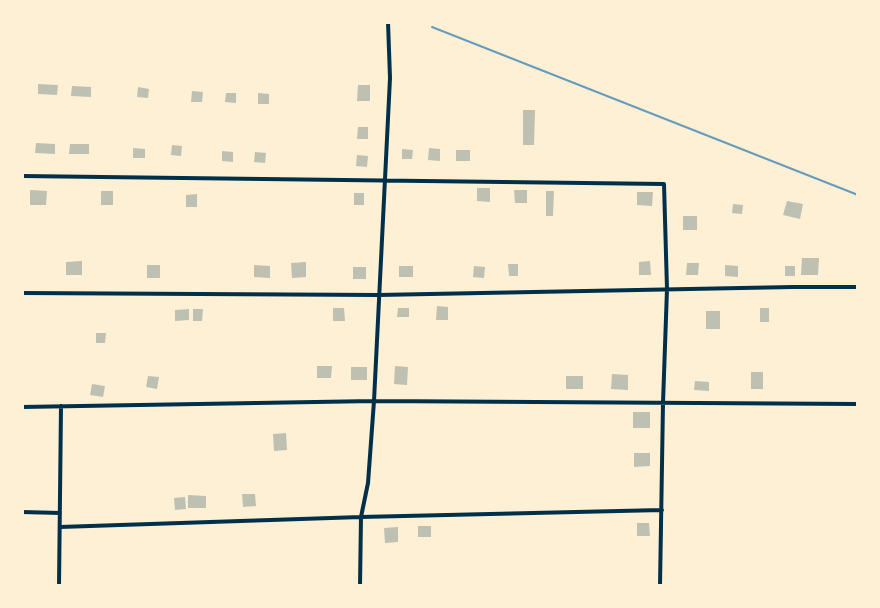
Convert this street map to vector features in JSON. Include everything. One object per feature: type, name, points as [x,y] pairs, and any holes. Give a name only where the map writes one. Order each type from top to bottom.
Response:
[{"type":"street","points":[[360,585],[362,517],[368,483],[374,401],[390,78],[388,22]]},
{"type":"street","points":[[22,177],[664,184],[667,289],[660,585]]},
{"type":"street","points":[[22,293],[378,295],[858,287]]},
{"type":"street","points":[[22,407],[374,401],[858,404]]},
{"type":"street","points":[[59,585],[61,406]]},
{"type":"street","points":[[60,527],[662,510]]},
{"type":"street","points":[[22,512],[60,513]]},
{"type":"building","points":[[38,84],[58,85],[57,95],[38,94]]},
{"type":"building","points":[[358,85],[370,85],[370,101],[357,101]]},
{"type":"building","points":[[72,86],[91,87],[91,97],[71,96]]},
{"type":"building","points":[[138,87],[149,89],[148,98],[137,97]]},
{"type":"building","points":[[192,91],[203,92],[202,102],[191,102]]},
{"type":"building","points":[[226,93],[236,93],[236,103],[225,102]]},
{"type":"building","points":[[258,93],[269,94],[269,104],[258,104]]},
{"type":"building","points":[[523,110],[535,110],[534,145],[523,145]]},
{"type":"building","points":[[358,127],[368,127],[368,139],[357,139]]},
{"type":"building","points":[[36,143],[55,144],[55,154],[35,153]]},
{"type":"building","points":[[70,144],[89,144],[89,154],[69,154]]},
{"type":"building","points":[[172,145],[182,146],[181,156],[171,155]]},
{"type":"building","points":[[133,148],[145,149],[145,158],[133,158]]},
{"type":"building","points":[[429,148],[440,149],[440,161],[428,160]]},
{"type":"building","points":[[402,149],[413,150],[412,159],[402,159]]},
{"type":"building","points":[[456,150],[470,150],[470,161],[456,161]]},
{"type":"building","points":[[222,151],[233,152],[233,162],[222,161]]},
{"type":"building","points":[[255,152],[266,153],[265,163],[254,162]]},
{"type":"building","points":[[357,155],[368,156],[367,167],[356,166]]},
{"type":"building","points":[[477,188],[490,188],[490,202],[477,201]]},
{"type":"building","points":[[30,190],[47,191],[46,205],[30,205]]},
{"type":"building","points":[[514,190],[527,190],[527,203],[515,203]]},
{"type":"building","points":[[101,191],[113,191],[113,205],[101,205]]},
{"type":"building","points":[[546,191],[554,191],[553,216],[546,216]]},
{"type":"building","points":[[637,192],[653,192],[652,206],[637,205]]},
{"type":"building","points":[[354,193],[364,193],[364,205],[354,205]]},
{"type":"building","points":[[197,194],[197,207],[186,207],[186,195]]},
{"type":"building","points":[[787,201],[803,204],[800,219],[783,215]]},
{"type":"building","points":[[733,204],[743,205],[742,214],[732,213]]},
{"type":"building","points":[[683,216],[697,216],[697,230],[683,230]]},
{"type":"building","points":[[802,258],[819,258],[818,275],[801,275]]},
{"type":"building","points":[[82,261],[82,275],[66,275],[66,262]]},
{"type":"building","points":[[650,261],[651,275],[639,275],[639,262]]},
{"type":"building","points":[[306,262],[306,277],[292,278],[291,263]]},
{"type":"building","points":[[687,263],[699,263],[698,275],[686,275]]},
{"type":"building","points":[[508,264],[518,264],[518,276],[509,276]]},
{"type":"building","points":[[147,265],[160,265],[160,278],[147,278]]},
{"type":"building","points":[[254,265],[270,266],[270,278],[254,277]]},
{"type":"building","points":[[725,265],[738,266],[738,277],[725,276]]},
{"type":"building","points":[[399,266],[413,266],[413,277],[399,277]]},
{"type":"building","points":[[474,266],[485,267],[484,278],[473,277]]},
{"type":"building","points":[[785,266],[795,266],[795,276],[785,276]]},
{"type":"building","points":[[353,267],[366,267],[366,279],[353,279]]},
{"type":"building","points":[[437,306],[448,307],[448,320],[436,320]]},
{"type":"building","points":[[333,308],[344,308],[345,321],[333,321]]},
{"type":"building","points":[[398,308],[409,308],[409,317],[397,317]]},
{"type":"building","points":[[760,308],[769,308],[769,322],[760,322]]},
{"type":"building","points":[[189,309],[189,320],[175,321],[175,310]]},
{"type":"building","points":[[193,309],[203,309],[202,321],[193,321]]},
{"type":"building","points":[[706,311],[720,311],[720,329],[706,329]]},
{"type":"building","points":[[96,333],[106,333],[105,343],[96,343]]},
{"type":"building","points":[[317,366],[332,366],[331,378],[317,378]]},
{"type":"building","points":[[395,366],[408,367],[407,385],[394,384]]},
{"type":"building","points":[[351,367],[367,367],[367,380],[351,380]]},
{"type":"building","points":[[751,372],[763,372],[763,389],[751,389]]},
{"type":"building","points":[[612,374],[628,375],[628,390],[611,389]]},
{"type":"building","points":[[148,376],[159,377],[157,389],[146,387]]},
{"type":"building","points":[[566,376],[583,376],[583,389],[566,389]]},
{"type":"building","points":[[695,381],[709,382],[709,391],[694,390]]},
{"type":"building","points":[[92,384],[105,386],[103,397],[90,395]]},
{"type":"building","points":[[633,412],[650,412],[650,428],[633,428]]},
{"type":"building","points":[[286,433],[287,450],[274,451],[273,434]]},
{"type":"building","points":[[634,453],[650,453],[650,466],[634,467]]},
{"type":"building","points":[[242,494],[255,494],[256,506],[243,507]]},
{"type":"building","points":[[188,495],[206,496],[206,508],[188,508]]},
{"type":"building","points":[[185,497],[186,509],[175,510],[174,498]]},
{"type":"building","points":[[637,523],[649,523],[650,536],[637,536]]},
{"type":"building","points":[[418,526],[431,526],[431,537],[418,537]]},
{"type":"building","points":[[398,527],[398,542],[385,543],[384,528]]},
{"type":"waterway","points":[[432,27],[858,195]]}]
